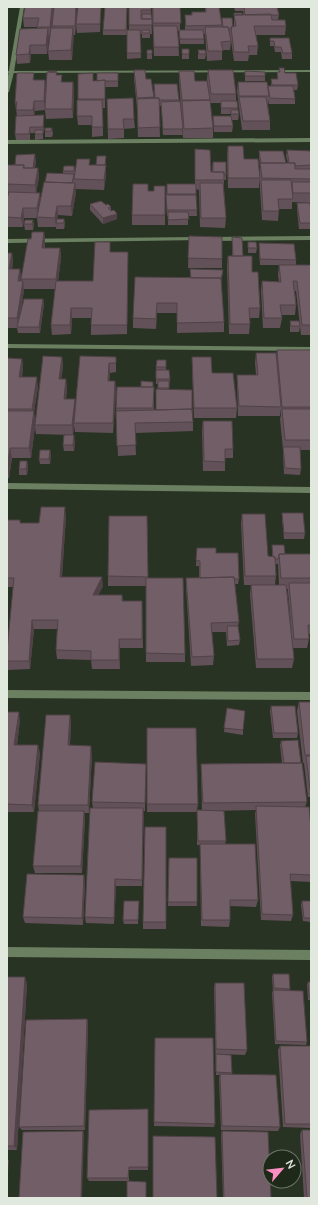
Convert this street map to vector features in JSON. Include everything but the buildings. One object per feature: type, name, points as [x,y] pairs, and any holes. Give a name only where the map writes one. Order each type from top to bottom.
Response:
[{"type":"street","points":[[7,92],[22,7]]},
{"type":"street","points":[[10,72],[311,72]]},
{"type":"street","points":[[7,142],[311,140]]},
{"type":"street","points":[[7,241],[311,238]]},
{"type":"street","points":[[7,346],[311,349]]},
{"type":"street","points":[[7,486],[311,490]]},
{"type":"street","points":[[7,694],[311,696]]},
{"type":"street","points":[[7,952],[311,955]]}]
